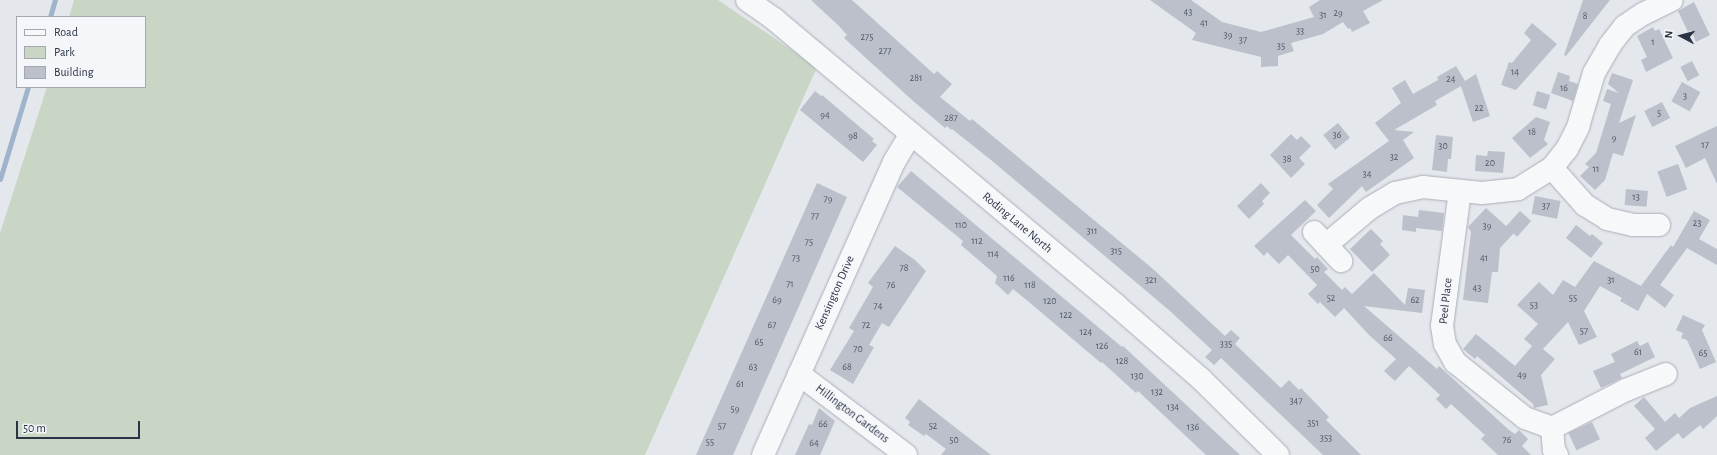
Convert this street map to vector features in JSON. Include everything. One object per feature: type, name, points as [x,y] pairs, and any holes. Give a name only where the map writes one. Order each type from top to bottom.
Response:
[{"type":"street","name":"Roding Lane North","points":[[747,0],[774,19],[1117,306],[1201,379],[1278,455]]},
{"type":"street","points":[[1341,261],[1320,238],[1395,192],[1423,186],[1482,193],[1518,189],[1552,168],[1567,149],[1578,127],[1594,73],[1610,45],[1625,26],[1643,14],[1672,0]]},
{"type":"street","name":"Kensington Drive","points":[[763,455],[894,162],[911,134]]},
{"type":"street","points":[[1552,168],[1585,205],[1607,219],[1633,225],[1659,225]]},
{"type":"street","name":"Peel Place","points":[[1460,191],[1442,326],[1445,344],[1455,362],[1525,418],[1552,428]]},
{"type":"street","name":"Hillington Gardens","points":[[799,374],[906,455]]},
{"type":"street","points":[[1557,455],[1554,450],[1552,428],[1626,390],[1666,374]]},
{"type":"green space","points":[[74,0],[718,0],[817,67],[645,455],[0,455],[0,233],[47,88],[146,88],[146,16],[69,16]]},
{"type":"building","points":[[811,0],[852,0],[934,74],[937,71],[952,84],[940,97],[970,121],[972,119],[1153,269],[1225,336],[1231,330],[1240,338],[1235,344],[1281,388],[1289,380],[1299,390],[1301,388],[1329,417],[1326,420],[1361,455],[1323,455],[1221,358],[1214,365],[1205,357],[1212,350],[1170,311],[991,160],[952,129],[951,130],[947,126],[945,128],[912,100],[844,38],[847,35]]},
{"type":"building","points":[[1150,0],[1191,0],[1222,22],[1261,32],[1314,17],[1309,7],[1320,0],[1383,0],[1363,11],[1370,23],[1352,32],[1343,22],[1323,34],[1291,43],[1294,51],[1278,56],[1278,66],[1261,67],[1261,57],[1192,40],[1196,33]]},
{"type":"building","points":[[1583,0],[1610,0],[1566,56],[1564,55]]},
{"type":"building","points":[[1694,2],[1710,35],[1696,42],[1691,30],[1688,32],[1678,11]]},
{"type":"building","points":[[1532,23],[1557,44],[1516,90],[1501,85],[1509,62],[1512,63],[1531,40],[1524,33]]},
{"type":"building","points":[[1653,27],[1655,31],[1659,29],[1673,58],[1646,72],[1641,60],[1647,57],[1637,36]]},
{"type":"building","points":[[1692,61],[1699,75],[1688,81],[1680,67]]},
{"type":"building","points":[[1456,66],[1465,81],[1476,74],[1490,116],[1473,122],[1461,86],[1435,101],[1437,105],[1394,130],[1414,132],[1403,140],[1414,158],[1366,192],[1362,186],[1329,218],[1317,205],[1333,189],[1328,184],[1389,141],[1375,123],[1401,103],[1392,88],[1405,80],[1413,94],[1438,80],[1437,77]]},
{"type":"building","points":[[1558,72],[1570,76],[1569,81],[1578,84],[1573,101],[1551,93]]},
{"type":"building","points":[[1612,73],[1633,80],[1619,123],[1636,115],[1623,156],[1613,153],[1605,180],[1595,190],[1580,176],[1589,167],[1585,164],[1596,153],[1611,104],[1603,101],[1607,89],[1619,93],[1608,84]]},
{"type":"building","points":[[1682,82],[1700,92],[1690,111],[1671,101]]},
{"type":"building","points":[[815,91],[821,96],[822,95],[874,139],[872,141],[877,145],[863,162],[800,110]]},
{"type":"building","points":[[1537,91],[1550,95],[1546,109],[1533,105]]},
{"type":"building","points":[[1662,102],[1670,118],[1652,127],[1644,111]]},
{"type":"building","points":[[1536,117],[1550,122],[1544,140],[1548,144],[1530,158],[1512,138]]},
{"type":"building","points":[[1338,123],[1350,138],[1335,150],[1323,135]]},
{"type":"building","points":[[1717,126],[1717,184],[1705,158],[1686,168],[1675,146]]},
{"type":"building","points":[[1291,134],[1297,140],[1301,136],[1311,146],[1299,158],[1305,164],[1291,178],[1270,155]]},
{"type":"building","points":[[1436,135],[1453,137],[1451,159],[1448,159],[1447,172],[1432,170]]},
{"type":"building","points":[[1488,151],[1505,152],[1503,173],[1475,171],[1476,155],[1487,156]]},
{"type":"building","points":[[1678,164],[1687,189],[1667,197],[1657,172]]},
{"type":"building","points":[[911,171],[1122,347],[1123,346],[1240,455],[1206,455],[1138,391],[1136,393],[1102,362],[1101,363],[1013,289],[1008,295],[995,283],[997,276],[961,245],[963,241],[897,187]]},
{"type":"building","points":[[817,183],[847,197],[733,455],[696,455]]},
{"type":"building","points":[[1261,183],[1270,193],[1262,201],[1264,204],[1249,219],[1237,206]]},
{"type":"building","points":[[1626,189],[1648,191],[1647,207],[1625,205]]},
{"type":"building","points":[[1535,196],[1561,201],[1557,219],[1532,214]]},
{"type":"building","points":[[1305,200],[1316,211],[1291,235],[1315,259],[1317,257],[1328,269],[1324,272],[1342,290],[1345,287],[1352,294],[1374,273],[1405,305],[1408,288],[1425,290],[1422,313],[1364,306],[1437,369],[1439,366],[1509,430],[1515,434],[1519,430],[1528,439],[1522,446],[1531,455],[1498,455],[1481,439],[1485,435],[1451,404],[1446,409],[1436,399],[1440,395],[1409,366],[1395,381],[1384,371],[1396,359],[1369,335],[1344,308],[1335,317],[1320,302],[1318,304],[1308,294],[1317,285],[1288,255],[1279,264],[1267,252],[1264,256],[1254,246]]},
{"type":"building","points":[[1486,208],[1514,233],[1500,248],[1498,272],[1492,272],[1488,303],[1463,300],[1471,232],[1468,227]]},
{"type":"building","points":[[1419,210],[1444,213],[1442,231],[1416,228],[1416,232],[1402,230],[1403,215],[1418,217]]},
{"type":"building","points":[[1520,211],[1531,221],[1517,237],[1506,227]]},
{"type":"building","points":[[1694,211],[1710,220],[1699,239],[1717,249],[1717,265],[1687,248],[1660,285],[1674,295],[1665,308],[1647,294],[1638,311],[1620,301],[1622,298],[1600,286],[1584,311],[1597,337],[1579,345],[1568,322],[1543,349],[1555,359],[1541,375],[1548,405],[1534,408],[1533,404],[1477,356],[1475,359],[1463,349],[1476,334],[1515,366],[1532,346],[1524,339],[1538,324],[1517,305],[1539,282],[1553,295],[1563,280],[1575,287],[1594,261],[1641,286],[1671,245],[1673,247]]},
{"type":"building","points":[[1576,225],[1590,236],[1592,234],[1603,243],[1591,258],[1566,238]]},
{"type":"building","points":[[1371,229],[1383,241],[1380,244],[1390,255],[1372,272],[1350,249]]},
{"type":"building","points":[[895,246],[915,260],[926,271],[889,327],[882,323],[869,345],[874,347],[853,384],[830,370],[854,331],[849,328],[873,287],[868,283]]},
{"type":"building","points":[[1683,315],[1705,325],[1702,330],[1716,362],[1700,369],[1687,340],[1681,338],[1683,333],[1676,330]]},
{"type":"building","points":[[1637,341],[1640,346],[1648,342],[1655,357],[1620,374],[1622,378],[1601,388],[1593,371],[1615,362],[1611,354]]},
{"type":"building","points":[[1717,396],[1717,416],[1703,429],[1700,425],[1683,439],[1678,433],[1656,451],[1645,438],[1655,429],[1634,406],[1644,397],[1665,422],[1675,413],[1679,418],[1690,408]]},
{"type":"building","points":[[919,399],[991,455],[941,455],[946,449],[926,434],[924,436],[908,425],[910,422],[905,418]]},
{"type":"building","points":[[819,408],[835,421],[820,455],[795,455],[809,424],[812,425]]},
{"type":"building","points":[[1592,422],[1600,439],[1576,450],[1568,433]]},
{"type":"waterway","points":[[50,16],[55,0]]},
{"type":"waterway","points":[[0,179],[28,88]]}]
